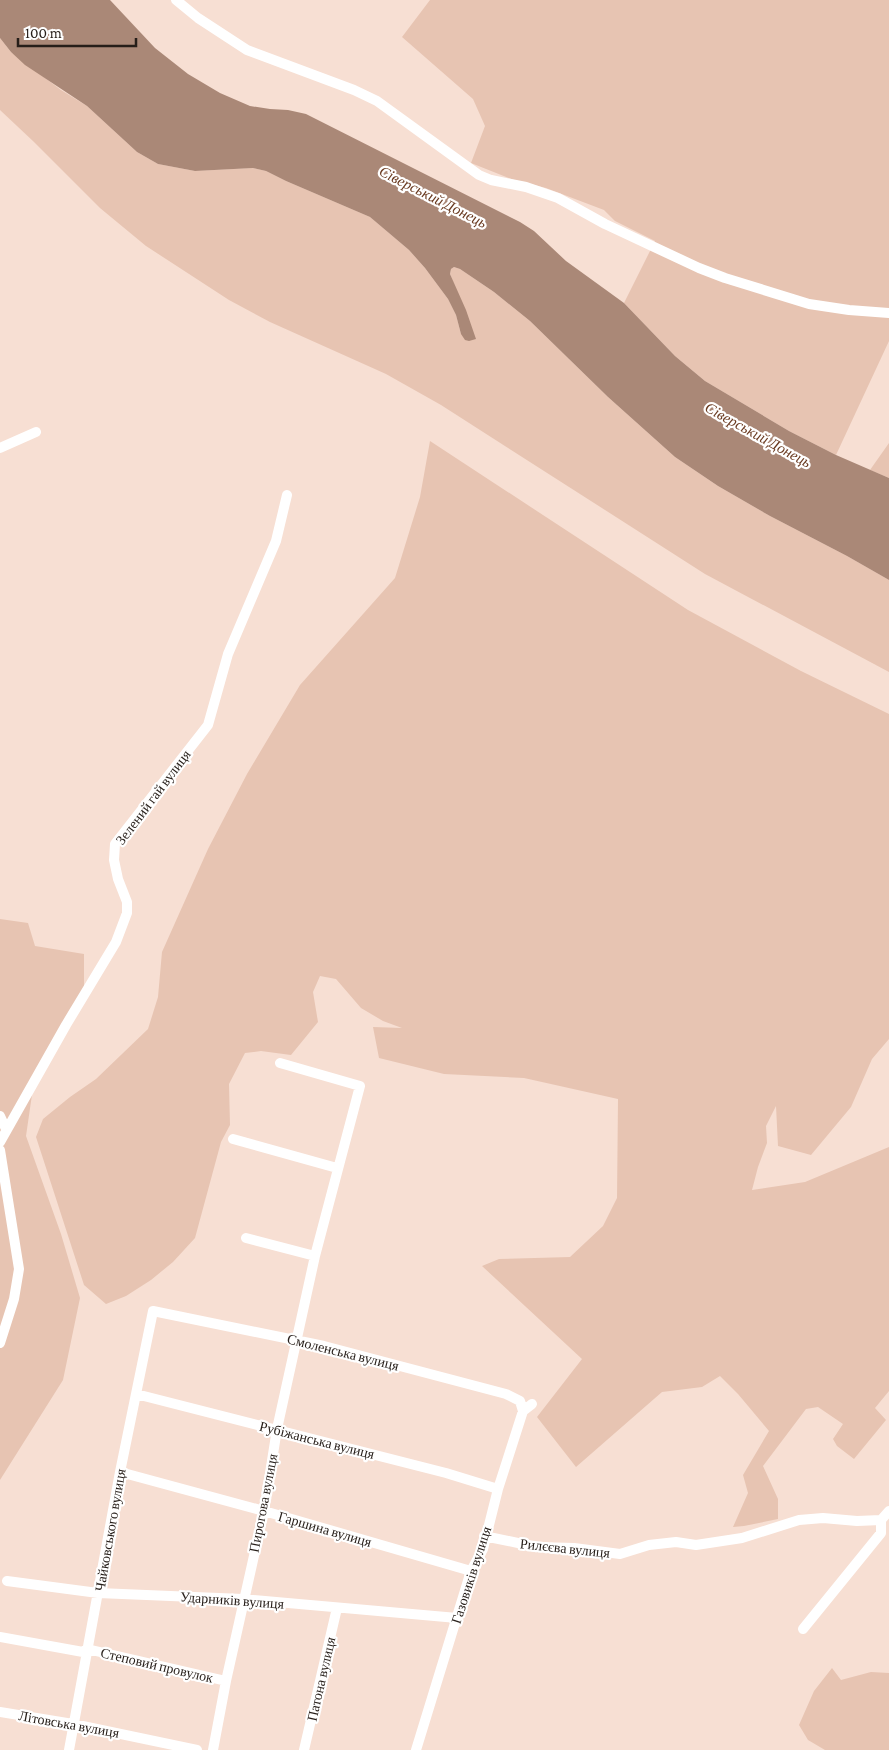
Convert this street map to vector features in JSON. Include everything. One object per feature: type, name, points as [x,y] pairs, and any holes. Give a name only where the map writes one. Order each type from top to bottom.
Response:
[{"type":"street","points":[[176,0],[198,18],[247,50],[354,90],[377,101],[478,175],[491,180],[526,187],[558,198],[605,224],[724,278],[809,304],[889,313]]},
{"type":"street","points":[[0,448],[36,432]]},
{"type":"street","name":"Зелений гай вулиця","points":[[0,1142],[66,1025],[116,942],[127,913],[127,902],[118,880],[114,860],[115,844],[208,725],[228,654],[276,541],[287,495]]},
{"type":"street","name":"Пирогова вулиця","points":[[213,1750],[243,1599],[264,1511],[277,1429],[314,1256],[360,1086],[280,1063]]},
{"type":"street","points":[[0,1116],[6,1129]]},
{"type":"street","points":[[233,1139],[337,1168]]},
{"type":"street","points":[[0,1150],[18,1269],[14,1299],[0,1343]]},
{"type":"street","points":[[246,1238],[314,1256]]},
{"type":"street","name":"Смоленська вулиця","points":[[154,1311],[297,1340],[506,1394],[520,1402],[523,1411]]},
{"type":"street","name":"Чайковського вулиця","points":[[70,1750],[73,1724],[120,1472],[154,1311]]},
{"type":"street","name":"Рубіжанська вулиця","points":[[136,1394],[446,1473],[498,1489]]},
{"type":"street","points":[[523,1411],[532,1404]]},
{"type":"street","name":"Газовиків вулиця","points":[[416,1750],[471,1571],[483,1548],[484,1536],[523,1411]]},
{"type":"street","name":"Гаршина вулиця","points":[[120,1472],[264,1511],[471,1571]]},
{"type":"street","points":[[803,1629],[881,1534],[881,1520],[889,1511]]},
{"type":"street","name":"Рилєєва вулиця","points":[[484,1536],[537,1547],[574,1548],[620,1554],[649,1545],[676,1542],[696,1545],[742,1538],[799,1520],[823,1518],[857,1521],[881,1520]]},
{"type":"street","name":"Ударників вулиця","points":[[7,1581],[98,1592],[243,1599],[457,1618]]},
{"type":"street","name":"Патона вулиця","points":[[304,1750],[337,1608]]},
{"type":"street","name":"Степовий провулок","points":[[0,1637],[83,1652],[87,1650],[226,1681]]},
{"type":"street","name":"Літовська вулиця","points":[[0,1712],[73,1724],[197,1750]]},
{"type":"shaded area","points":[[430,0],[889,0],[889,341],[836,455],[789,431],[705,381],[675,356],[624,303],[655,241],[615,221],[604,210],[546,188],[514,180],[471,163],[485,126],[473,99],[402,37]]},
{"type":"shaded area","points":[[0,38],[11,52],[61,90],[87,106],[137,152],[158,164],[195,171],[253,168],[266,171],[370,217],[409,250],[425,268],[448,299],[456,315],[461,334],[457,292],[450,274],[451,269],[454,267],[460,269],[494,292],[530,321],[608,397],[675,457],[718,486],[770,516],[889,580],[889,672],[705,574],[441,405],[386,374],[270,322],[229,300],[146,246],[100,208],[0,110]]},
{"type":"shaded area","points":[[430,441],[688,610],[801,671],[889,714],[889,1039],[872,1059],[851,1107],[811,1155],[778,1146],[776,1106],[766,1126],[767,1143],[752,1190],[805,1182],[889,1147],[889,1391],[875,1408],[886,1420],[854,1459],[837,1446],[833,1439],[843,1424],[818,1407],[806,1409],[763,1466],[778,1499],[778,1519],[733,1527],[748,1493],[743,1475],[769,1431],[720,1376],[702,1387],[662,1392],[576,1467],[537,1417],[582,1359],[482,1266],[499,1259],[570,1257],[603,1226],[617,1198],[618,1099],[524,1078],[444,1074],[379,1058],[373,1027],[402,1028],[383,1021],[361,1008],[336,979],[320,976],[313,992],[318,1022],[291,1055],[261,1051],[245,1053],[229,1084],[230,1125],[221,1142],[195,1238],[173,1262],[151,1280],[126,1296],[106,1304],[84,1285],[36,1137],[43,1119],[96,1079],[148,1029],[158,997],[162,952],[208,849],[247,774],[300,685],[395,578],[420,497]]},
{"type":"shaded area","points":[[889,443],[889,478],[870,470]]},
{"type":"shaded area","points":[[0,919],[28,923],[35,946],[84,954],[84,990],[35,1074],[26,1136],[61,1234],[80,1298],[63,1380],[0,1480]]},
{"type":"shaded area","points":[[832,1668],[841,1680],[871,1672],[889,1673],[889,1750],[825,1750],[808,1740],[799,1725],[814,1691]]},
{"type":"water","name":"Сіверський Донець","points":[[0,0],[110,0],[155,48],[188,74],[220,93],[250,106],[306,114],[520,222],[534,231],[566,261],[624,303],[675,356],[705,381],[789,431],[836,455],[889,478],[889,580],[770,516],[718,486],[675,457],[608,397],[530,321],[494,292],[454,267],[451,269],[450,274],[476,339],[465,340],[448,299],[425,268],[409,250],[370,217],[266,171],[253,168],[195,171],[158,164],[137,152],[87,106],[25,65],[11,52],[0,38]]}]
